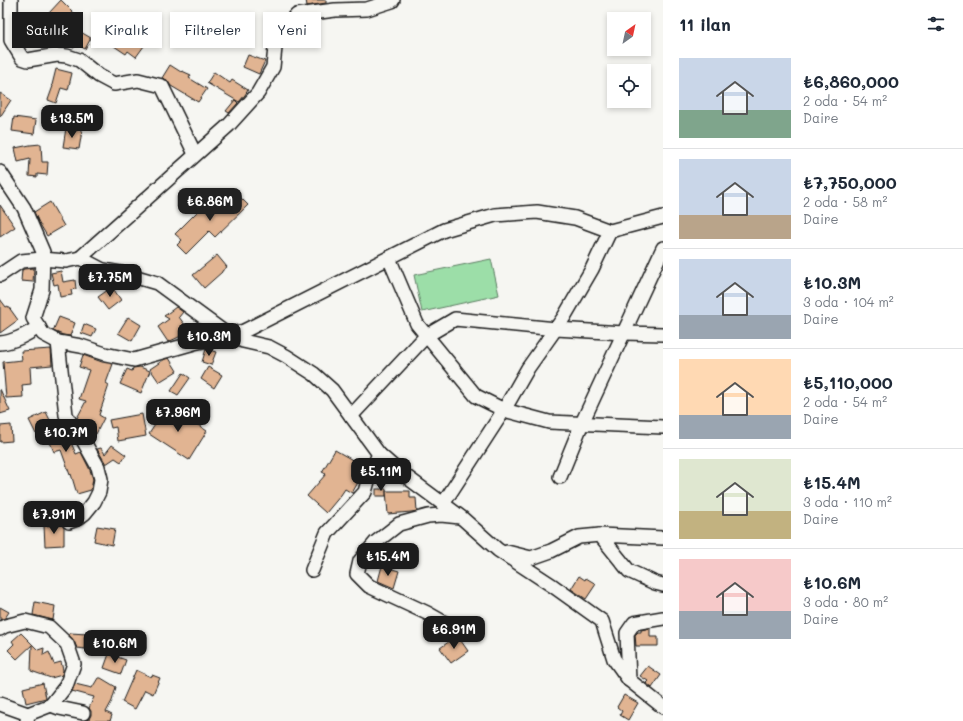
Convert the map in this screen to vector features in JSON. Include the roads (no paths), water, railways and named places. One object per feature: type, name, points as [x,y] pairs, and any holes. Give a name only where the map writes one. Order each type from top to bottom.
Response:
[{"type":"street","points":[[11,0],[11,40],[22,58],[28,60],[56,55],[67,56],[79,60],[99,76],[114,84],[138,80],[162,86],[195,154]]},
{"type":"street","points":[[0,275],[21,262],[42,259],[66,260],[80,258],[229,125],[258,93],[273,67],[276,38],[297,15],[335,5],[367,9],[393,0]]},
{"type":"street","points":[[0,172],[24,208],[42,252],[42,290],[33,318],[43,334],[58,342],[81,346],[105,354],[134,360],[244,331],[444,230],[495,215],[537,212],[575,218],[610,230],[663,217]]},
{"type":"street","points":[[443,504],[504,410],[528,368],[564,317],[592,269],[610,230]]},
{"type":"street","points":[[560,477],[582,423],[663,250]]},
{"type":"street","points":[[80,258],[103,270],[126,274],[157,283],[228,335],[243,341],[269,347],[314,374],[332,390],[379,454],[396,470],[462,518],[498,550],[553,586],[602,621],[614,659],[629,680],[663,707]]},
{"type":"street","points":[[389,258],[417,324],[476,396],[504,410],[549,422],[663,427]]},
{"type":"street","points":[[351,416],[426,336],[455,319],[556,329],[663,334]]},
{"type":"street","points":[[0,343],[19,339],[39,327]]},
{"type":"street","points":[[58,342],[66,415],[74,429],[83,440],[98,467],[101,479],[99,492],[94,502],[85,513],[77,519],[69,522]]},
{"type":"street","points":[[312,570],[327,533],[365,492],[370,474],[379,454]]},
{"type":"street","points":[[450,626],[427,613],[369,586],[357,574],[360,560],[376,542],[399,524],[428,516],[441,515],[462,518]]},
{"type":"street","points":[[498,550],[531,558],[551,551],[579,537],[600,535],[663,538]]},
{"type":"street","points":[[600,535],[629,571],[663,585]]},
{"type":"street","points":[[629,680],[627,633],[634,623],[663,618]]},
{"type":"street","points":[[0,629],[5,626],[25,621],[49,627],[67,644],[74,664],[66,686],[51,705],[28,718],[0,704]]},
{"type":"street","points":[[51,705],[82,713]]}]
